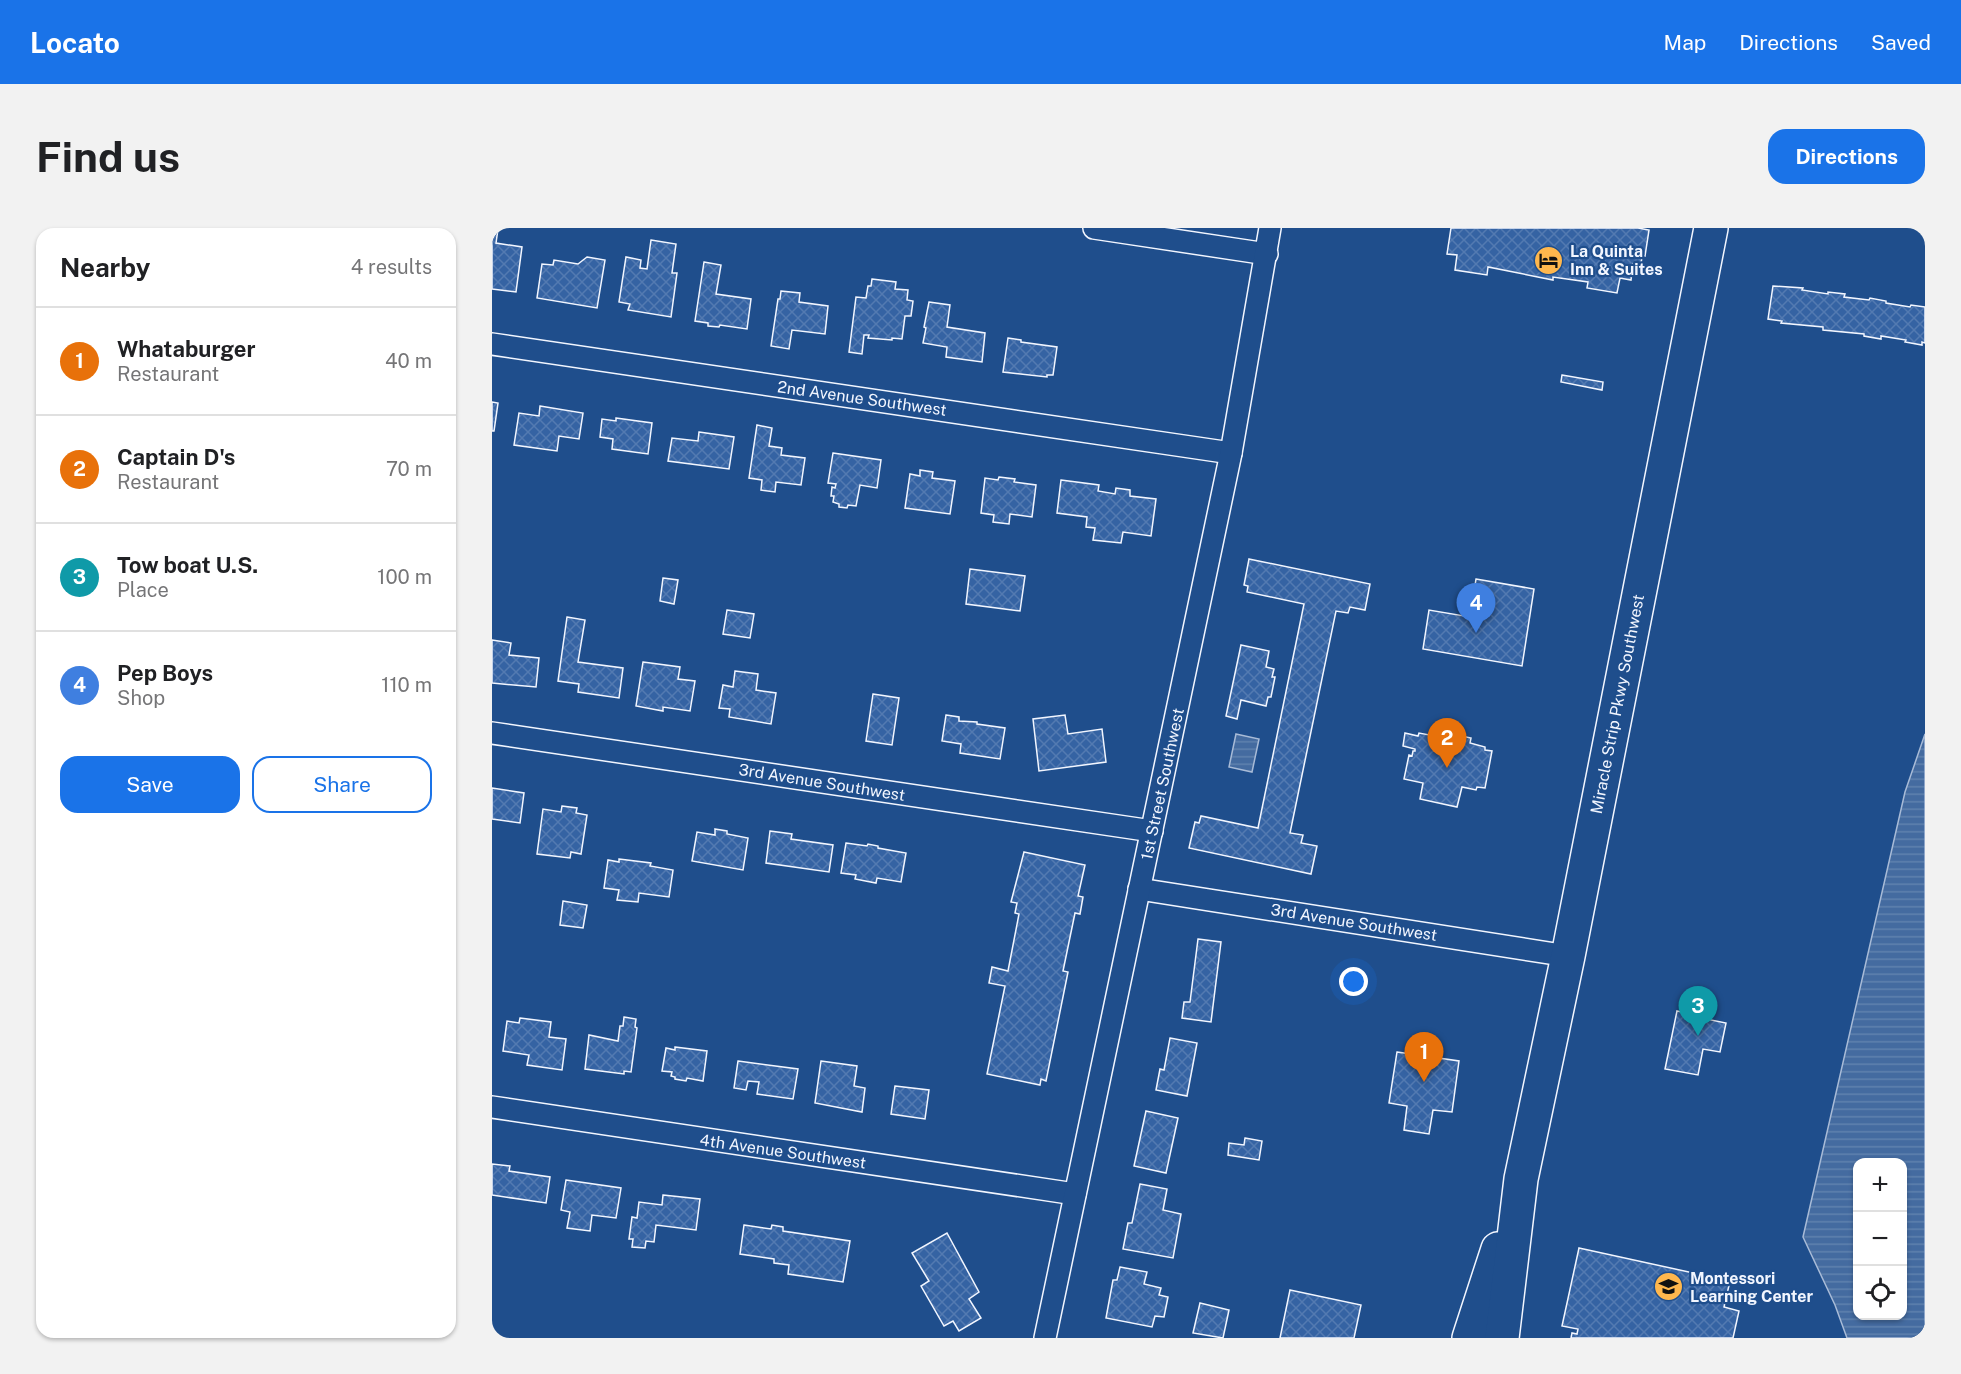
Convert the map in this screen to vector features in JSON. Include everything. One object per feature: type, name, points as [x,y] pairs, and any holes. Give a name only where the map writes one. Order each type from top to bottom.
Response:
[{"type":"highway","name":"Miracle Strip Pkwy Southwest","points":[[1502,1338],[1521,1179],[1568,956],[1711,228]]},
{"type":"highway","name":"Miracle Strip Pkwy Southwest","points":[[1469,1338],[1521,1179]]},
{"type":"street","points":[[1094,228],[1267,254]]},
{"type":"street","name":"1st Street Southwest","points":[[1045,1338],[1231,453],[1270,228]]},
{"type":"street","name":"2nd Avenue Southwest","points":[[492,344],[1231,453]]},
{"type":"street","name":"3rd Avenue Southwest","points":[[492,733],[1152,831]]},
{"type":"street","name":"3rd Avenue Southwest","points":[[1139,889],[1568,956]]},
{"type":"street","name":"4th Avenue Southwest","points":[[492,1107],[1075,1194]]},
{"type":"water","points":[[1236,734],[1259,739],[1252,772],[1229,767]]},
{"type":"water","points":[[1925,734],[1925,1338],[1847,1338],[1835,1305],[1803,1237],[1905,792]]},
{"type":"building","points":[[492,228],[498,229],[496,243],[522,247],[516,292],[492,289]]},
{"type":"building","name":"La Quinta Inn & Suites","points":[[1451,228],[1638,228],[1649,230],[1645,256],[1642,255],[1641,265],[1633,264],[1631,280],[1620,278],[1617,293],[1587,288],[1588,282],[1553,277],[1553,280],[1488,267],[1487,275],[1455,270],[1457,255],[1447,254]]},
{"type":"building","points":[[651,240],[676,244],[672,273],[677,273],[671,317],[628,310],[630,304],[619,302],[626,257],[641,260],[640,268],[647,269]]},
{"type":"building","points":[[587,257],[605,260],[597,308],[537,298],[542,264],[553,265],[554,260],[578,264]]},
{"type":"building","points":[[704,262],[721,265],[716,294],[751,299],[747,329],[720,325],[719,327],[708,326],[708,323],[695,321]]},
{"type":"building","points":[[872,279],[896,282],[895,289],[908,290],[907,300],[913,301],[911,316],[905,316],[902,339],[868,338],[869,335],[864,335],[862,354],[849,352],[856,297],[866,298]]},
{"type":"building","points":[[1773,286],[1803,288],[1802,290],[1828,294],[1828,292],[1845,294],[1844,297],[1869,300],[1870,298],[1910,307],[1911,305],[1925,307],[1925,343],[1922,342],[1922,345],[1881,336],[1881,339],[1864,336],[1864,334],[1823,330],[1823,327],[1781,323],[1782,321],[1768,319]]},
{"type":"building","points":[[781,291],[800,293],[799,302],[828,306],[825,334],[792,330],[789,349],[771,346]]},
{"type":"building","points":[[929,302],[950,305],[947,327],[985,333],[982,362],[946,357],[947,347],[923,343]]},
{"type":"building","points":[[1008,338],[1057,347],[1053,375],[1047,375],[1047,377],[1003,372]]},
{"type":"building","points":[[1562,375],[1603,382],[1602,390],[1561,382]]},
{"type":"building","points":[[492,402],[498,403],[494,431],[492,431]]},
{"type":"building","points":[[540,406],[583,413],[579,439],[559,436],[557,451],[514,445],[519,413],[539,416]]},
{"type":"building","points":[[616,418],[652,423],[648,454],[612,449],[613,439],[600,437],[602,419],[616,421]]},
{"type":"building","points":[[757,425],[772,428],[769,446],[782,448],[781,455],[805,458],[801,485],[776,482],[775,492],[761,490],[762,480],[749,478]]},
{"type":"building","points":[[699,432],[734,437],[729,469],[668,461],[672,438],[698,441]]},
{"type":"building","points":[[833,453],[881,460],[877,488],[860,485],[856,506],[839,507],[839,504],[833,502],[832,487],[835,488],[836,484],[828,483]]},
{"type":"building","points":[[920,470],[933,472],[932,478],[955,481],[950,514],[905,508],[910,474],[920,476]]},
{"type":"building","points":[[999,477],[1036,485],[1032,517],[1010,514],[1009,524],[993,522],[994,515],[981,513],[985,478],[998,480]]},
{"type":"building","points":[[1061,480],[1099,485],[1098,491],[1115,494],[1116,488],[1130,490],[1130,496],[1156,499],[1151,536],[1123,532],[1121,543],[1093,540],[1095,528],[1086,527],[1087,517],[1057,513]]},
{"type":"building","points":[[1249,559],[1370,584],[1365,610],[1350,607],[1348,613],[1336,611],[1290,833],[1303,835],[1301,843],[1317,846],[1311,874],[1189,848],[1195,822],[1199,823],[1201,816],[1258,828],[1304,604],[1247,592],[1248,586],[1244,585]]},
{"type":"building","points":[[970,569],[1025,576],[1020,611],[966,604]]},
{"type":"building","points":[[663,578],[678,580],[674,604],[660,601]]},
{"type":"building","points":[[1476,579],[1534,589],[1522,666],[1423,649],[1429,610],[1470,617]]},
{"type":"building","points":[[727,610],[754,614],[750,638],[723,634]]},
{"type":"building","points":[[567,617],[585,620],[578,662],[623,668],[619,698],[578,692],[579,684],[558,681]]},
{"type":"building","points":[[492,640],[511,643],[509,655],[539,658],[536,687],[492,683]]},
{"type":"building","points":[[1241,645],[1269,651],[1266,667],[1274,669],[1272,677],[1275,677],[1271,697],[1268,697],[1266,706],[1241,700],[1237,719],[1226,716]]},
{"type":"building","points":[[643,662],[680,667],[678,679],[695,681],[690,711],[663,707],[663,711],[636,706]]},
{"type":"building","points":[[735,671],[758,674],[756,690],[776,693],[771,724],[729,717],[730,709],[719,708],[723,685],[733,687]]},
{"type":"building","points":[[873,694],[899,698],[892,745],[866,741]]},
{"type":"building","points":[[946,715],[959,717],[959,721],[1005,728],[1000,759],[960,753],[961,744],[942,741]]},
{"type":"building","points":[[1065,715],[1068,734],[1102,729],[1106,762],[1039,771],[1033,719]]},
{"type":"building","points":[[1405,733],[1418,736],[1419,733],[1451,739],[1452,734],[1471,738],[1470,743],[1492,751],[1485,788],[1477,787],[1476,790],[1462,787],[1457,807],[1420,799],[1423,783],[1404,779],[1409,755],[1412,756],[1415,751],[1415,749],[1403,746]]},
{"type":"building","points":[[492,788],[524,793],[520,823],[492,819]]},
{"type":"building","points":[[562,806],[577,808],[576,813],[587,815],[581,854],[571,852],[570,858],[537,854],[543,809],[561,812]]},
{"type":"building","points":[[715,829],[748,838],[743,870],[692,861],[697,832],[715,835]]},
{"type":"building","points":[[770,831],[792,834],[791,839],[833,845],[829,872],[766,863]]},
{"type":"building","points":[[846,843],[867,846],[868,844],[906,853],[901,882],[877,878],[876,883],[855,879],[856,875],[841,873]]},
{"type":"building","points":[[1024,852],[1085,865],[1078,896],[1083,897],[1080,914],[1075,913],[1063,971],[1068,972],[1046,1081],[1041,1079],[1040,1085],[987,1074],[1005,986],[989,983],[992,967],[1008,971],[1019,914],[1015,913],[1017,903],[1011,902]]},
{"type":"building","points":[[619,859],[651,863],[650,866],[673,870],[669,897],[639,893],[638,902],[617,900],[619,890],[604,888],[608,860],[619,862]]},
{"type":"building","points":[[563,901],[587,905],[583,928],[560,925]]},
{"type":"building","points":[[1198,939],[1221,942],[1211,1022],[1182,1018],[1184,1002],[1190,1002]]},
{"type":"building","points":[[1677,1011],[1726,1023],[1720,1052],[1703,1049],[1698,1075],[1665,1069]]},
{"type":"building","points":[[624,1017],[636,1019],[635,1027],[637,1028],[631,1072],[624,1071],[624,1074],[585,1069],[589,1035],[618,1041]]},
{"type":"building","points":[[520,1018],[551,1022],[549,1037],[566,1039],[562,1070],[527,1065],[529,1055],[503,1051],[507,1021],[519,1023]]},
{"type":"building","points":[[1170,1038],[1197,1043],[1187,1096],[1156,1090],[1160,1069],[1164,1070]]},
{"type":"building","points":[[675,1047],[707,1051],[703,1081],[687,1078],[686,1081],[675,1079],[671,1076],[672,1072],[662,1071],[666,1048],[675,1050]]},
{"type":"building","points":[[1397,1052],[1459,1061],[1452,1112],[1433,1110],[1429,1134],[1404,1130],[1407,1106],[1389,1103]]},
{"type":"building","points":[[738,1061],[798,1069],[793,1099],[757,1094],[759,1082],[748,1081],[746,1090],[734,1088]]},
{"type":"building","points":[[821,1061],[857,1066],[854,1086],[865,1088],[862,1112],[815,1103]]},
{"type":"building","points":[[895,1086],[929,1090],[925,1119],[891,1114]]},
{"type":"building","points":[[1146,1111],[1178,1118],[1166,1173],[1134,1166]]},
{"type":"building","points":[[1245,1138],[1262,1141],[1259,1160],[1228,1155],[1229,1143],[1244,1145]]},
{"type":"building","points":[[492,1164],[510,1166],[509,1171],[550,1177],[546,1203],[492,1195]]},
{"type":"building","points":[[566,1180],[621,1188],[616,1218],[592,1215],[590,1231],[567,1228],[570,1212],[561,1210]]},
{"type":"building","points":[[1140,1184],[1167,1189],[1163,1210],[1181,1214],[1173,1258],[1123,1249],[1128,1223],[1132,1223]]},
{"type":"building","points":[[663,1195],[700,1199],[696,1230],[656,1225],[654,1242],[646,1241],[645,1248],[632,1247],[633,1239],[629,1239],[632,1217],[637,1218],[639,1202],[662,1205]]},
{"type":"building","points":[[744,1225],[771,1229],[772,1225],[783,1227],[783,1231],[850,1241],[843,1282],[788,1274],[789,1265],[774,1263],[774,1259],[740,1254]]},
{"type":"building","points":[[947,1233],[979,1292],[969,1299],[981,1318],[959,1331],[953,1321],[944,1326],[921,1286],[929,1281],[912,1253]]},
{"type":"building","points":[[1579,1248],[1730,1281],[1724,1307],[1739,1311],[1733,1338],[1571,1338],[1572,1333],[1577,1334],[1578,1329],[1562,1326]]},
{"type":"building","points":[[1120,1267],[1147,1272],[1144,1284],[1161,1288],[1159,1295],[1168,1297],[1164,1317],[1155,1316],[1152,1327],[1106,1318],[1113,1280],[1117,1280]]},
{"type":"building","points":[[1290,1290],[1361,1305],[1354,1338],[1280,1338]]},
{"type":"building","points":[[1200,1303],[1229,1310],[1223,1338],[1193,1333]]},
{"type":"place","name":"La Quinta Inn & Suites","points":[[1549,260]]},
{"type":"place","name":"Pep Boys","points":[[1476,633]]},
{"type":"place","name":"Captain D's","points":[[1447,768]]},
{"type":"place","name":"Tow boat U.S.","points":[[1698,1036]]},
{"type":"place","name":"Whataburger","points":[[1424,1082]]},
{"type":"place","name":"Montessori Learning Center","points":[[1669,1287]]}]
